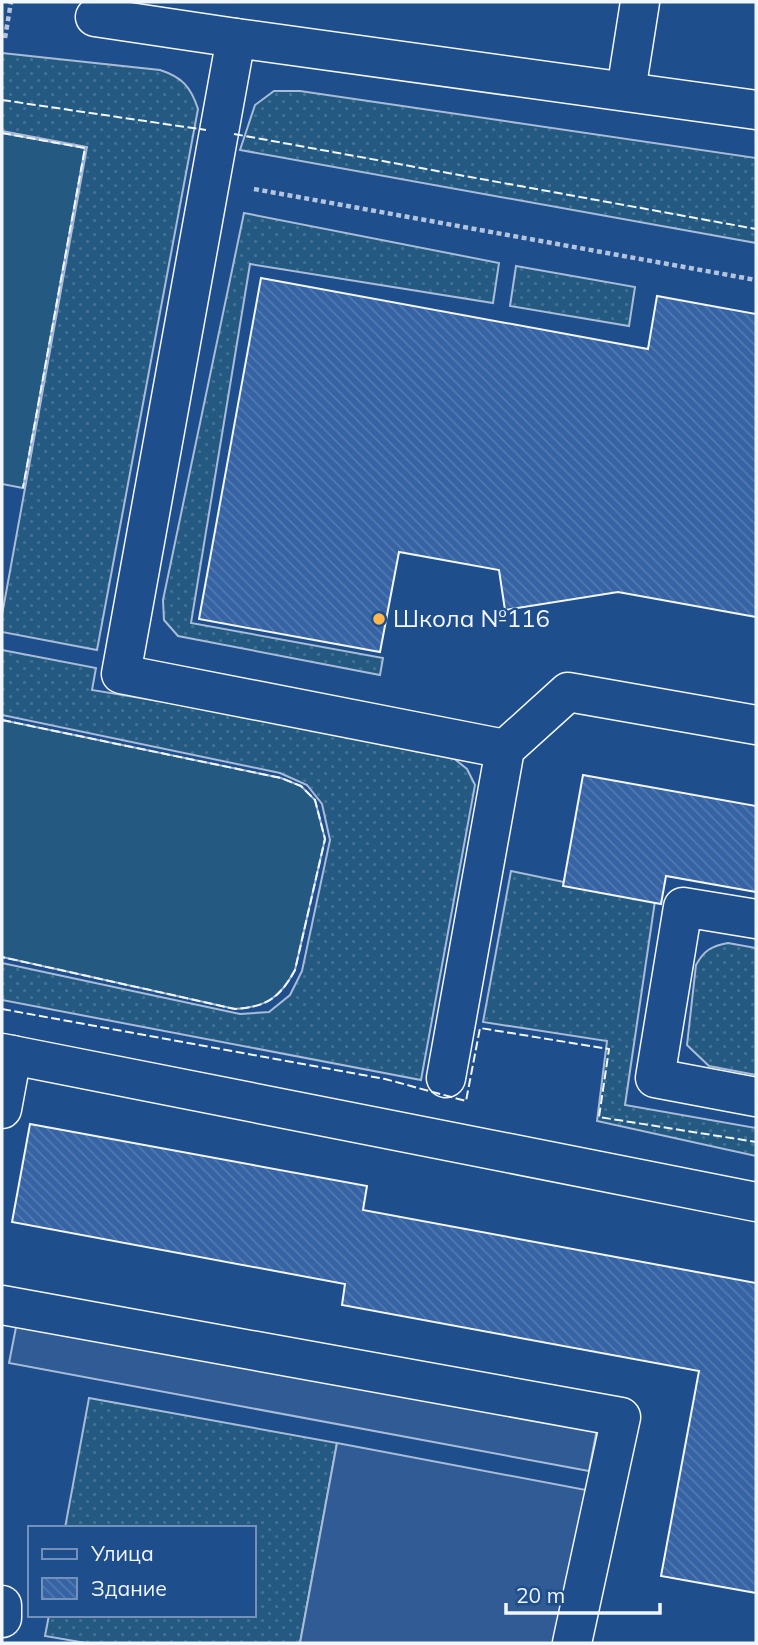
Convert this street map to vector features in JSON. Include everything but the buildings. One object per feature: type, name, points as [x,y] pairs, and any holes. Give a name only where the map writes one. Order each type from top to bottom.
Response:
[{"type":"street","points":[[626,91],[640,2]]},
{"type":"street","points":[[95,17],[756,110]]},
{"type":"street","points":[[236,38],[121,674],[505,749]]},
{"type":"street","points":[[446,1078],[505,749],[568,692],[756,725]]},
{"type":"street","points":[[756,919],[683,907],[655,1078],[756,1097]]},
{"type":"street","points":[[2,1109],[7,1054],[756,1202]]},
{"type":"street","points":[[2,1305],[621,1417],[572,1643]]},
{"type":"street","points":[[2,1605],[2,1618]]},
{"type":"path","points":[[5,38],[11,2]]},
{"type":"path","points":[[212,181],[756,280]]},
{"type":"shaded area","points":[[2,53],[160,70],[185,84],[198,109],[97,650],[2,632],[2,615],[87,147],[2,131]]},
{"type":"shaded area","points":[[274,91],[300,91],[756,158],[756,243],[240,150],[255,105]]},
{"type":"shaded area","points":[[2,133],[85,148],[23,488],[2,484]]},
{"type":"shaded area","points":[[244,213],[499,263],[493,303],[250,264],[191,623],[383,658],[380,675],[178,636],[164,620],[163,600]]},
{"type":"shaded area","points":[[516,266],[635,287],[629,326],[510,306]]},
{"type":"shaded area","points":[[2,650],[96,668],[92,690],[441,748],[467,769],[475,785],[421,1080],[2,1000],[2,963],[240,1014],[269,1012],[290,995],[302,971],[330,840],[322,804],[307,785],[280,773],[2,715]]},
{"type":"shaded area","points":[[2,720],[281,778],[301,786],[315,800],[325,839],[295,970],[284,988],[264,1003],[235,1009],[2,957]]},
{"type":"shaded area","points":[[511,871],[655,901],[625,1105],[756,1128],[756,1156],[597,1121],[607,1041],[483,1022]]},
{"type":"shaded area","points":[[728,943],[756,948],[756,1075],[709,1066],[687,1045],[696,965],[709,950]]},
{"type":"shaded area","points":[[17,1322],[597,1429],[589,1471],[9,1363]]},
{"type":"shaded area","points":[[89,1398],[337,1443],[300,1643],[86,1643],[45,1636],[49,1617],[256,1617],[256,1526],[65,1526]]},
{"type":"shaded area","points":[[337,1443],[586,1490],[558,1643],[300,1643]]},
{"type":"fence","points":[[2,100],[206,130]]},
{"type":"fence","points":[[2,133],[85,148],[23,488]]},
{"type":"fence","points":[[234,134],[756,229]]},
{"type":"fence","points":[[2,720],[281,778],[301,786],[315,800],[325,839],[295,970],[284,988],[264,1003],[235,1009],[2,957]]},
{"type":"fence","points":[[2,1009],[385,1079],[466,1101],[480,1028],[609,1049],[599,1117],[756,1142]]},
{"type":"place","name":"Школа №116","points":[[379,619]]}]
